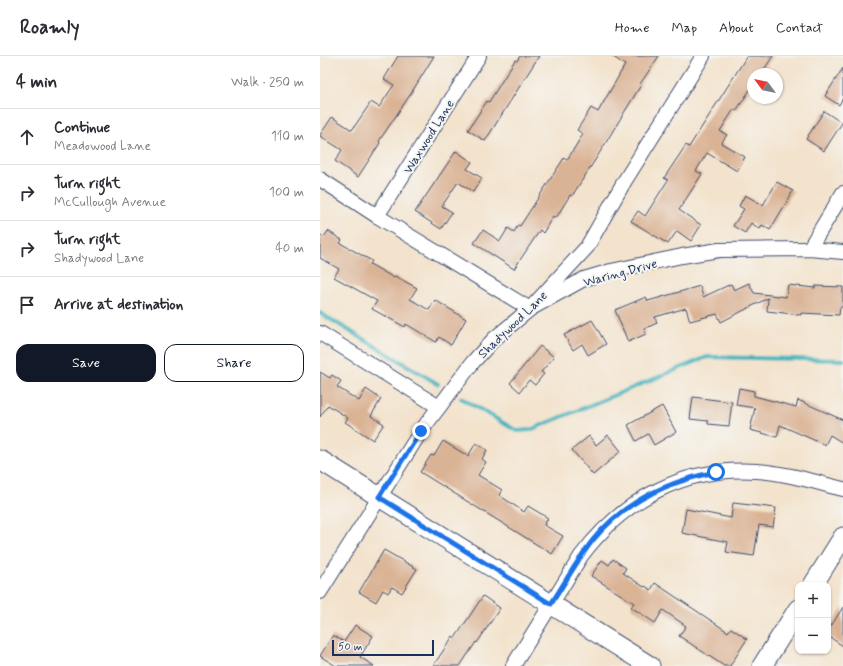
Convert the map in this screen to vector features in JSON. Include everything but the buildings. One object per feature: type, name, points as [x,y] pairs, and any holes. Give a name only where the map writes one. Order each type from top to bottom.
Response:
[{"type":"main road","points":[[320,460],[650,666]]},
{"type":"main road","points":[[815,582],[843,537]]},
{"type":"main road","points":[[762,666],[795,614]]},
{"type":"street","name":"Waxwood Lane","points":[[377,216],[479,56]]},
{"type":"street","name":"Shadywood Lane","points":[[320,592],[421,431],[473,362],[494,339],[530,309],[586,246],[600,226],[624,182],[703,56]]},
{"type":"street","points":[[320,179],[377,216],[530,309]]},
{"type":"street","points":[[809,249],[843,193]]},
{"type":"street","name":"Waring Drive","points":[[530,309],[584,279],[611,271],[682,256],[719,250],[809,249],[843,252]]},
{"type":"street","points":[[320,333],[439,407]]},
{"type":"street","points":[[513,666],[581,556],[594,539],[623,511],[658,490],[696,476],[716,472],[736,471],[757,471],[777,474],[843,489]]},
{"type":"waterway","points":[[320,313],[438,384]]},
{"type":"waterway","points":[[461,398],[517,431],[530,430],[707,357],[843,360]]},
{"type":"route","points":[[421,431],[379,497],[551,604],[581,556],[594,539],[623,511],[658,490],[677,482],[716,472]]}]
